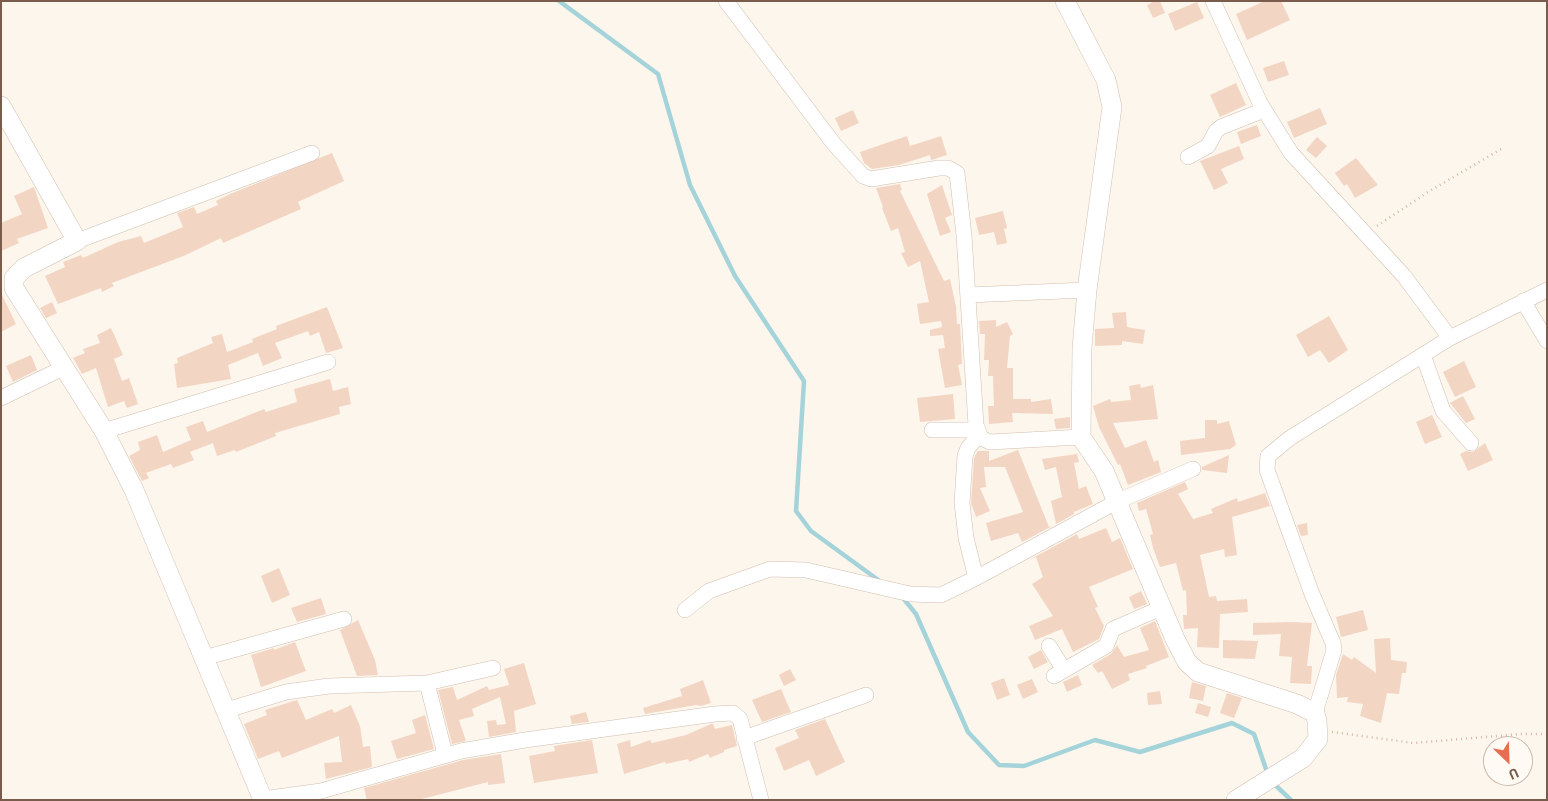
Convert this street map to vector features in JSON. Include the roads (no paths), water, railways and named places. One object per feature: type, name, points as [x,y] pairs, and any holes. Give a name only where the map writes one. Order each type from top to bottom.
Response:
[{"type":"street","points":[[726,1],[834,144],[859,173],[871,179],[948,168],[957,173],[964,235],[978,432],[985,441],[1081,437]]},
{"type":"street","points":[[1065,1],[1106,80],[1112,107],[1086,290],[1082,348],[1081,437],[1104,471],[1175,640],[1192,668],[1198,672],[1297,704],[1317,722]]},
{"type":"street","points":[[1213,1],[1264,110],[1279,136],[1302,167],[1404,276],[1450,338]]},
{"type":"street","points":[[1,106],[77,240]]},
{"type":"street","points":[[1188,157],[1208,146],[1216,131],[1221,127],[1264,110]]},
{"type":"street","points":[[312,153],[77,240],[24,268],[16,274],[14,282],[17,292],[104,431],[134,490],[263,800],[322,791],[445,754],[525,740],[734,713],[738,716],[761,800]]},
{"type":"street","points":[[968,295],[1086,290]]},
{"type":"street","points":[[1236,800],[1303,758],[1318,739],[1317,722],[1334,650],[1333,643],[1312,594],[1267,470],[1268,456],[1290,438],[1450,338],[1547,290]]},
{"type":"street","points":[[1523,301],[1547,341]]},
{"type":"street","points":[[1422,355],[1443,411],[1471,443]]},
{"type":"street","points":[[104,431],[328,362]]},
{"type":"street","points":[[1,398],[63,368]]},
{"type":"street","points":[[932,430],[978,432]]},
{"type":"street","points":[[976,578],[966,538],[962,503],[965,456],[978,432]]},
{"type":"street","points":[[685,610],[708,591],[770,569],[806,570],[864,585],[929,596],[952,591],[1118,501],[1193,469]]},
{"type":"street","points":[[1049,646],[1059,673],[1106,646],[1113,629],[1161,608]]},
{"type":"street","points":[[204,658],[344,619]]},
{"type":"street","points":[[227,710],[295,691],[329,686],[427,683],[493,668]]},
{"type":"street","points":[[427,683],[445,754]]},
{"type":"street","points":[[744,738],[866,695]]},
{"type":"waterway","points":[[559,1],[658,74],[690,185],[735,276],[804,381],[796,511],[811,531],[881,582]]},
{"type":"waterway","points":[[903,598],[916,614],[968,732],[999,765],[1024,766],[1095,740],[1140,752],[1232,723],[1254,734],[1268,775]]},
{"type":"waterway","points":[[1272,782],[1291,800]]}]
